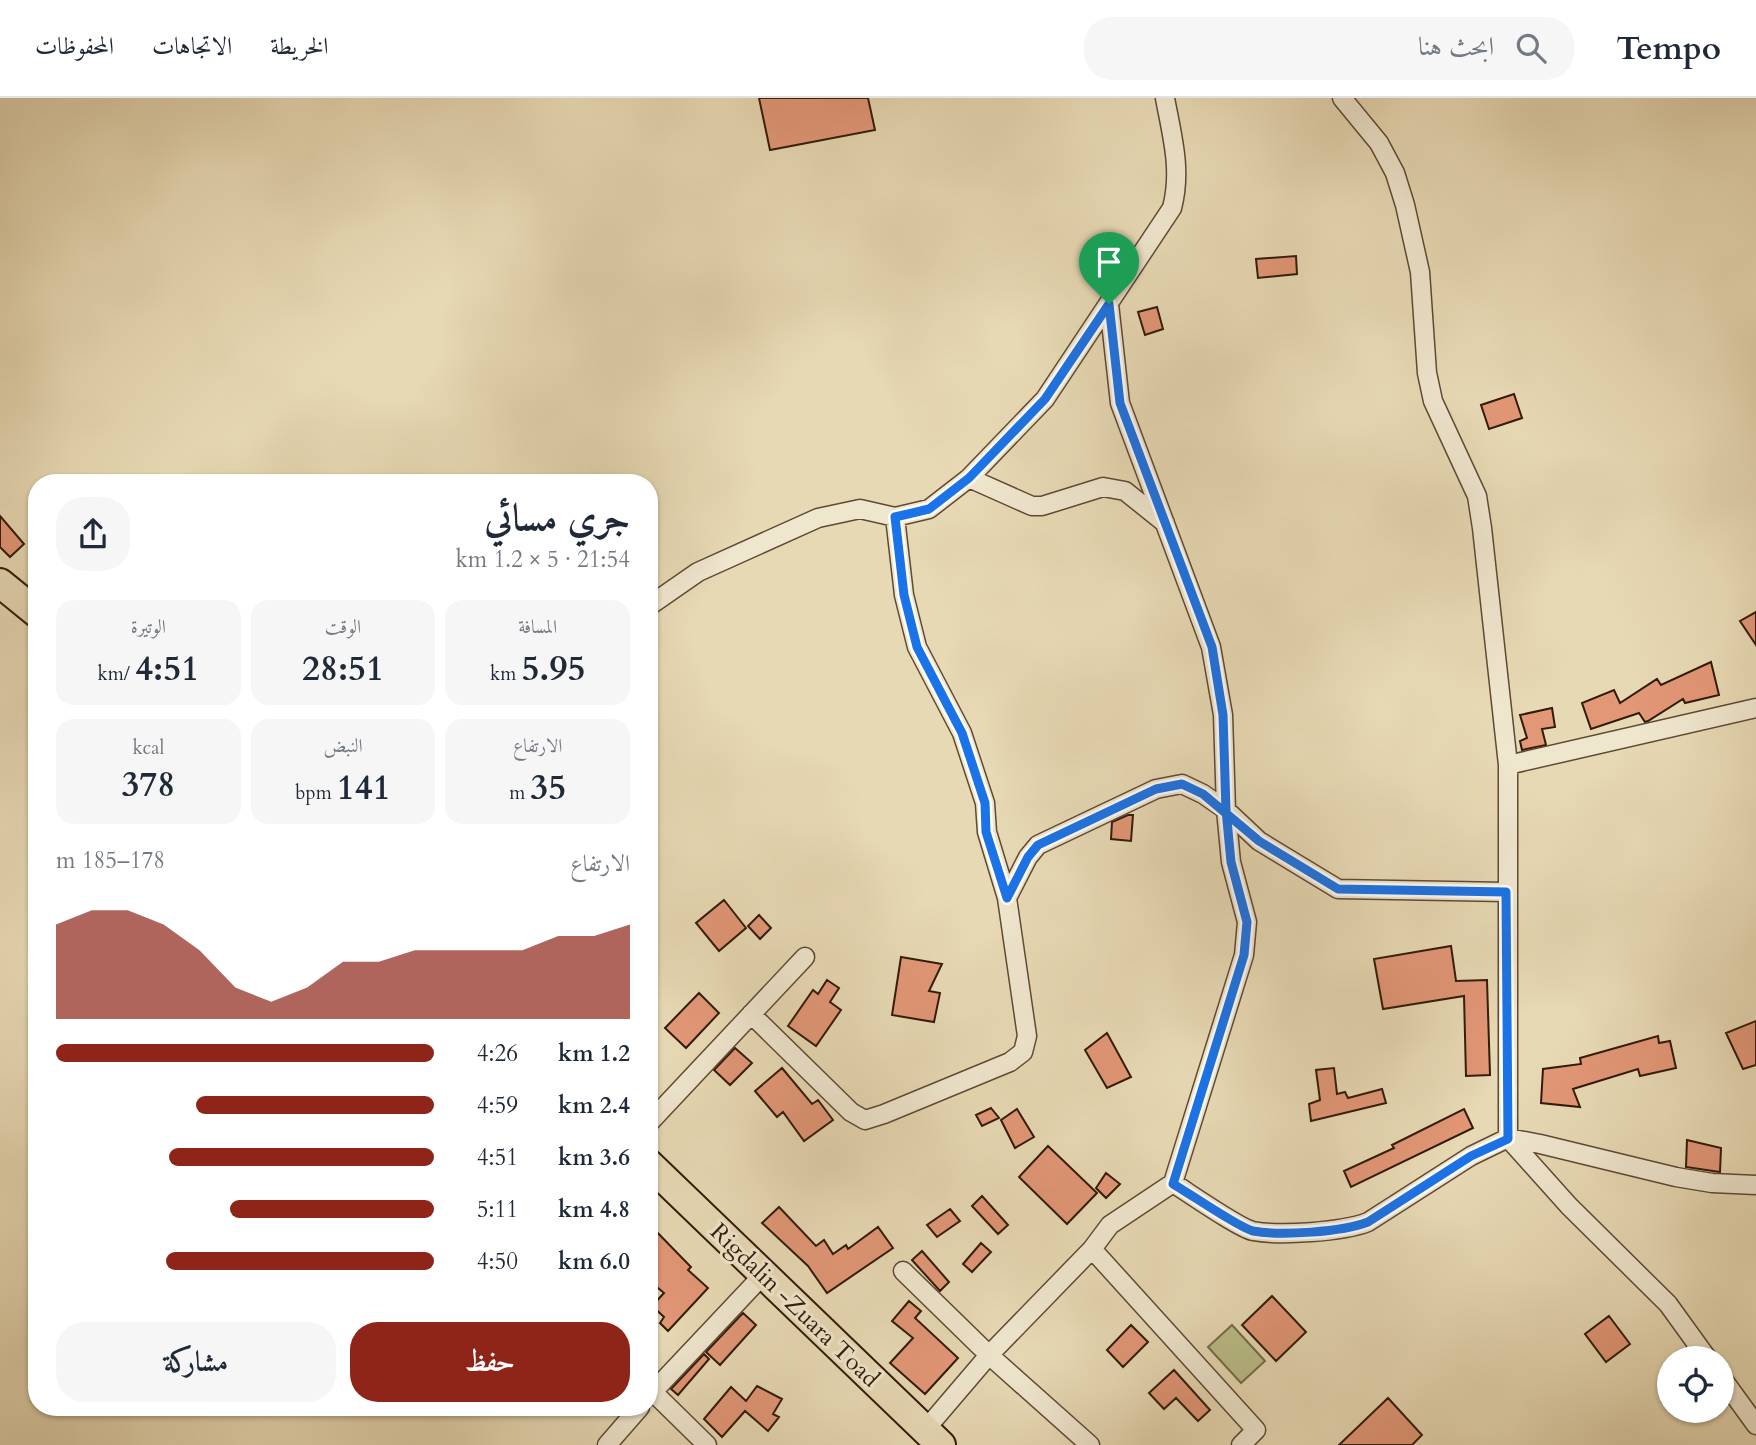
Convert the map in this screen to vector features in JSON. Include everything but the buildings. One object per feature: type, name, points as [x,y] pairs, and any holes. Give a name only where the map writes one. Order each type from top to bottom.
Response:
[{"type":"main road","points":[[0,583],[28,606]]},
{"type":"main road","name":"Rigdalin -Zuara Toad","points":[[658,1173],[933,1437]]},
{"type":"street","points":[[658,600],[698,572],[818,518],[860,509],[895,517],[929,509],[969,478],[1045,399],[1172,208],[1178,188],[1178,167],[1165,98]]},
{"type":"street","points":[[1342,98],[1361,119],[1395,173],[1414,237],[1421,283],[1427,373],[1433,401],[1476,496],[1508,765],[1508,1139],[1569,1206],[1668,1304],[1698,1346]]},
{"type":"street","points":[[933,1437],[989,1355],[1092,1249],[1110,1225],[1173,1184],[1244,955],[1247,922],[1231,862],[1226,810],[1223,715],[1212,647],[1120,403],[1109,304]]},
{"type":"street","points":[[969,478],[1032,506],[1042,506],[1102,487],[1125,491],[1165,523]]},
{"type":"street","points":[[751,1014],[851,1112],[865,1120],[1010,1062],[1023,1052],[1027,1036],[1007,898],[986,832],[985,803],[962,733],[917,647],[904,595],[895,517]]},
{"type":"street","points":[[1508,765],[1756,708]]},
{"type":"street","points":[[1007,898],[1028,857],[1038,845],[1156,789],[1182,784],[1226,810],[1259,841],[1338,889],[1506,892]]},
{"type":"street","points":[[658,1114],[805,957]]},
{"type":"street","points":[[1173,1184],[1252,1231],[1337,1230],[1368,1222],[1471,1156],[1508,1139],[1552,1146],[1676,1177],[1712,1183],[1756,1185]]},
{"type":"street","points":[[1092,1249],[1256,1430],[1241,1445]]},
{"type":"street","points":[[904,1271],[989,1355],[1090,1445]]},
{"type":"street","points":[[658,1387],[763,1275]]},
{"type":"street","points":[[1734,1395],[1756,1425]]},
{"type":"street","points":[[658,1400],[707,1445]]},
{"type":"street","points":[[607,1445],[632,1416]]},
{"type":"green space","points":[[1232,1325],[1265,1361],[1241,1383],[1208,1347]]},
{"type":"route","points":[[1109,304],[1045,399],[969,478],[929,509],[895,517],[904,595],[917,647],[936,688],[962,733],[985,803],[986,832],[1007,898],[1028,857],[1038,845],[1156,789],[1182,784],[1226,810],[1259,841],[1338,889],[1506,892],[1508,1139],[1494,1143],[1471,1156],[1368,1222],[1353,1228],[1252,1231],[1173,1184],[1244,955],[1247,922],[1231,862],[1226,810],[1223,715],[1212,647],[1120,403],[1109,304]]}]
